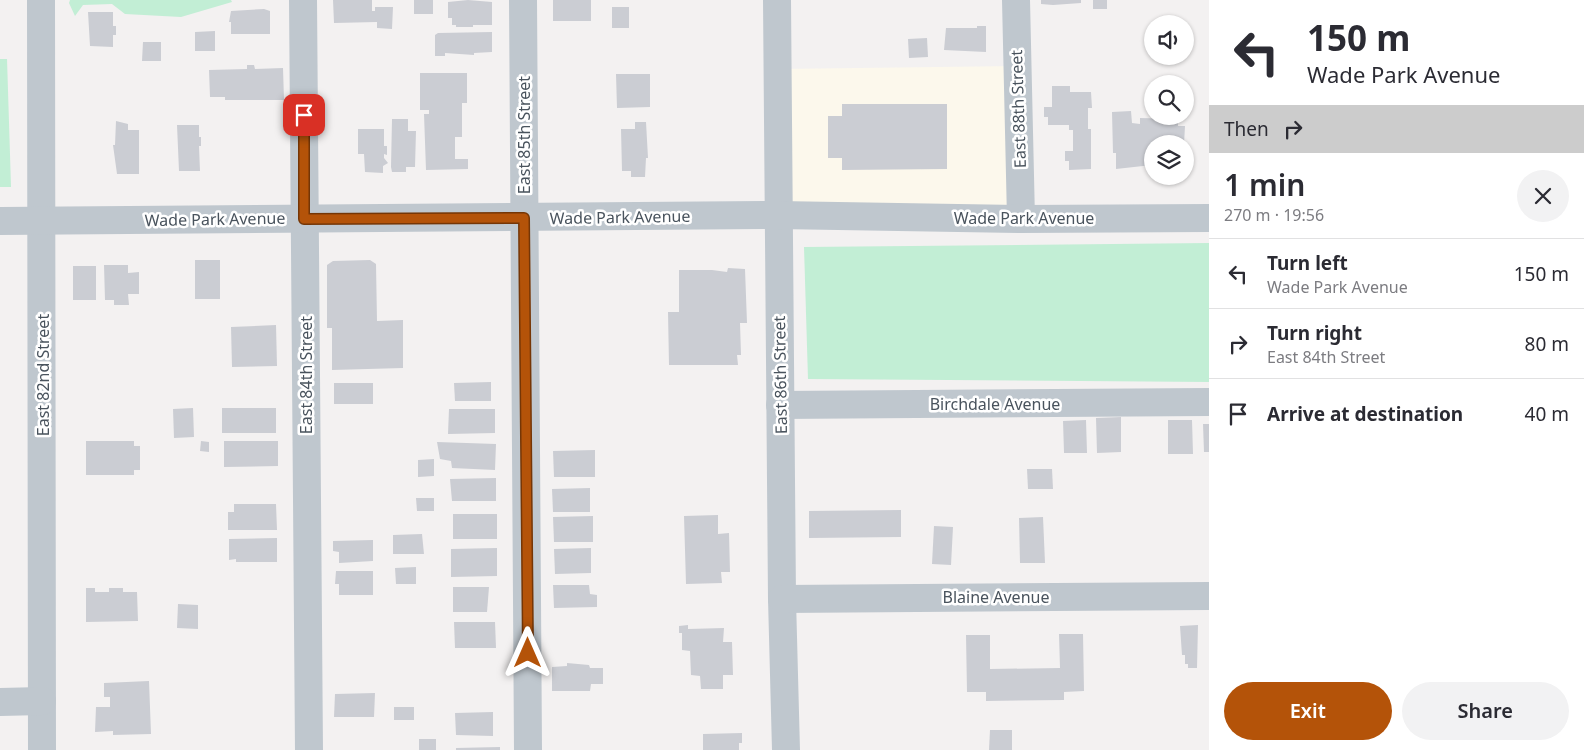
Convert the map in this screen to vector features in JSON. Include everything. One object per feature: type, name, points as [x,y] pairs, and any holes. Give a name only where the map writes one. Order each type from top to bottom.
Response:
[{"type":"street","name":"East 82nd Street","points":[[41,0],[42,750]]},
{"type":"street","name":"East 84th Street","points":[[303,0],[308,750]]},
{"type":"street","name":"East 85th Street","points":[[523,0],[528,750]]},
{"type":"street","name":"East 86th Street","points":[[777,0],[782,599],[786,750]]},
{"type":"street","name":"East 88th Street","points":[[1016,0],[1021,219]]},
{"type":"street","name":"Wade Park Avenue","points":[[0,222],[778,215],[1021,219],[1209,218]]},
{"type":"street","name":"Birchdale Avenue","points":[[780,405],[1209,402]]},
{"type":"street","name":"Blaine Avenue","points":[[782,599],[1209,596]]},
{"type":"street","points":[[0,702],[42,701]]},
{"type":"shaded area","points":[[1017,66],[1021,219],[778,215],[778,69]]},
{"type":"green space","points":[[70,0],[231,0],[232,2],[181,17],[125,14],[112,4],[83,5],[75,16],[69,3]]},
{"type":"green space","points":[[0,59],[7,59],[11,187],[0,187]]},
{"type":"green space","points":[[1209,243],[1209,382],[808,379],[804,247]]},
{"type":"building","points":[[333,0],[372,0],[372,11],[375,11],[375,7],[393,7],[392,29],[377,28],[377,22],[334,23]]},
{"type":"building","points":[[414,0],[433,0],[433,14],[414,14]]},
{"type":"building","points":[[468,0],[492,2],[492,25],[456,27],[456,25],[452,25],[452,18],[448,18],[448,2]]},
{"type":"building","points":[[553,0],[591,0],[591,21],[553,21]]},
{"type":"building","points":[[1041,0],[1081,0],[1081,3],[1053,5],[1041,4]]},
{"type":"building","points":[[1093,0],[1107,0],[1107,9],[1093,9]]},
{"type":"building","points":[[612,7],[629,7],[629,28],[612,28]]},
{"type":"building","points":[[264,9],[270,11],[270,34],[231,34],[231,22],[229,22],[231,11]]},
{"type":"building","points":[[88,12],[113,12],[113,26],[116,26],[116,35],[113,35],[113,47],[90,46]]},
{"type":"building","points":[[977,26],[986,26],[986,52],[944,50],[946,28],[977,28]]},
{"type":"building","points":[[215,31],[215,51],[195,51],[195,32]]},
{"type":"building","points":[[492,32],[492,52],[474,53],[474,55],[445,53],[445,56],[435,56],[435,35],[438,33]]},
{"type":"building","points":[[927,38],[928,57],[909,58],[908,39]]},
{"type":"building","points":[[143,42],[161,42],[161,61],[142,61]]},
{"type":"building","points":[[247,65],[254,65],[255,69],[283,68],[284,100],[225,100],[225,97],[210,97],[209,70],[247,69]]},
{"type":"building","points":[[420,73],[467,73],[467,103],[462,103],[462,137],[455,137],[455,159],[468,159],[468,169],[426,170],[424,114],[429,114],[429,110],[420,110]]},
{"type":"building","points":[[616,74],[650,74],[650,107],[617,108]]},
{"type":"building","points":[[1052,86],[1070,86],[1070,92],[1091,92],[1092,108],[1088,108],[1088,129],[1091,129],[1091,169],[1069,170],[1069,161],[1065,161],[1065,151],[1073,151],[1073,130],[1069,130],[1069,125],[1048,125],[1048,117],[1044,117],[1044,107],[1052,107]]},
{"type":"building","points":[[842,104],[947,104],[947,169],[842,170],[842,158],[828,158],[828,116],[842,116]]},
{"type":"building","points":[[1131,111],[1132,123],[1140,124],[1140,118],[1144,118],[1144,125],[1185,126],[1184,135],[1144,135],[1144,166],[1116,169],[1116,153],[1113,153],[1112,112]]},
{"type":"building","points":[[392,119],[408,119],[408,131],[416,131],[415,167],[406,167],[406,172],[392,172]]},
{"type":"building","points":[[116,121],[128,124],[128,130],[139,130],[139,174],[117,174],[113,145],[115,145]]},
{"type":"building","points":[[635,122],[646,122],[648,158],[646,158],[645,177],[631,177],[631,171],[622,171],[621,129],[635,129]]},
{"type":"building","points":[[177,125],[199,125],[199,137],[201,137],[201,146],[199,146],[200,171],[179,171]]},
{"type":"building","points":[[358,129],[384,129],[384,146],[387,146],[387,155],[384,154],[384,158],[388,163],[383,166],[383,173],[365,172],[364,154],[358,154]]},
{"type":"building","points":[[195,260],[220,260],[220,299],[195,299]]},
{"type":"building","points":[[370,260],[376,264],[377,321],[403,320],[403,368],[332,370],[332,328],[327,328],[327,265],[333,261]]},
{"type":"building","points":[[104,265],[128,265],[128,273],[139,272],[139,294],[128,294],[129,305],[114,305],[114,300],[105,300]]},
{"type":"building","points":[[73,266],[96,266],[96,300],[73,300]]},
{"type":"building","points":[[728,268],[745,269],[747,323],[740,323],[741,355],[737,355],[738,365],[669,365],[668,312],[679,312],[679,270],[727,272]]},
{"type":"building","points":[[276,325],[277,366],[232,367],[231,327]]},
{"type":"building","points":[[491,382],[491,401],[455,401],[454,383]]},
{"type":"building","points":[[334,383],[373,383],[373,404],[334,404]]},
{"type":"building","points":[[193,408],[194,437],[174,438],[173,409]]},
{"type":"building","points":[[222,408],[276,408],[276,433],[222,433]]},
{"type":"building","points":[[449,409],[495,409],[495,433],[448,434]]},
{"type":"building","points":[[1121,417],[1121,452],[1097,453],[1096,418]]},
{"type":"building","points":[[1086,420],[1087,453],[1064,453],[1063,421]]},
{"type":"building","points":[[1168,420],[1192,420],[1193,454],[1168,454]]},
{"type":"building","points":[[1203,424],[1209,424],[1209,452],[1204,452]]},
{"type":"building","points":[[86,441],[134,441],[134,446],[140,446],[140,470],[134,470],[134,475],[86,475]]},
{"type":"building","points":[[201,441],[209,442],[209,452],[200,451]]},
{"type":"building","points":[[224,441],[278,441],[278,466],[224,467]]},
{"type":"building","points":[[437,442],[496,444],[495,470],[452,468],[451,461],[440,459]]},
{"type":"building","points":[[595,450],[595,477],[554,477],[553,451]]},
{"type":"building","points":[[434,459],[434,476],[418,477],[418,460]]},
{"type":"building","points":[[1027,469],[1052,469],[1053,489],[1028,489]]},
{"type":"building","points":[[496,478],[496,501],[452,501],[450,479]]},
{"type":"building","points":[[590,488],[590,512],[553,512],[552,489]]},
{"type":"building","points":[[416,498],[434,498],[434,511],[417,511]]},
{"type":"building","points":[[234,504],[276,504],[277,530],[228,530],[228,512],[234,512]]},
{"type":"building","points":[[901,510],[901,537],[809,538],[809,511]]},
{"type":"building","points":[[453,514],[497,514],[497,539],[453,539]]},
{"type":"building","points":[[718,515],[718,534],[729,533],[730,572],[721,572],[722,583],[686,584],[684,516]]},
{"type":"building","points":[[593,516],[593,542],[554,542],[553,517]]},
{"type":"building","points":[[1043,517],[1045,563],[1020,563],[1019,518]]},
{"type":"building","points":[[934,526],[953,527],[951,565],[932,564]]},
{"type":"building","points":[[422,534],[424,554],[393,554],[393,535]]},
{"type":"building","points":[[277,538],[277,562],[236,562],[236,559],[229,560],[229,539]]},
{"type":"building","points":[[373,540],[373,561],[339,563],[339,552],[333,551],[333,541]]},
{"type":"building","points":[[497,548],[497,576],[451,577],[451,549]]},
{"type":"building","points":[[591,548],[591,573],[555,574],[554,549]]},
{"type":"building","points":[[416,567],[416,584],[396,584],[395,568]]},
{"type":"building","points":[[336,571],[373,571],[373,595],[339,595],[339,584],[335,584]]},
{"type":"building","points":[[553,585],[589,585],[590,594],[597,595],[597,607],[554,608]]},
{"type":"building","points":[[453,587],[489,587],[487,612],[453,612]]},
{"type":"building","points":[[86,588],[95,588],[95,592],[109,592],[109,588],[123,588],[123,592],[137,592],[138,621],[86,622]]},
{"type":"building","points":[[178,604],[198,605],[198,629],[177,628]]},
{"type":"building","points":[[454,622],[495,622],[496,648],[455,648]]},
{"type":"building","points":[[688,625],[688,629],[724,628],[723,642],[732,642],[733,675],[723,675],[723,689],[701,689],[700,676],[691,675],[690,651],[682,650],[682,633],[679,633],[679,626]]},
{"type":"building","points":[[1198,625],[1197,668],[1188,668],[1188,664],[1185,664],[1185,655],[1182,655],[1180,626]]},
{"type":"building","points":[[1059,634],[1083,634],[1084,691],[1064,692],[1064,700],[986,701],[986,692],[967,692],[966,635],[990,635],[990,669],[1060,668]]},
{"type":"building","points":[[567,663],[589,665],[590,668],[603,668],[603,684],[591,684],[590,691],[552,691],[552,667],[567,666]]},
{"type":"building","points":[[149,681],[151,734],[113,735],[113,731],[95,732],[96,707],[110,707],[110,697],[104,697],[104,683]]},
{"type":"building","points":[[375,693],[374,717],[334,717],[335,694]]},
{"type":"building","points":[[394,707],[414,707],[414,720],[394,720]]},
{"type":"building","points":[[493,712],[493,736],[456,735],[455,713]]},
{"type":"building","points":[[990,730],[1012,730],[1012,750],[989,750]]},
{"type":"building","points":[[742,733],[742,743],[739,743],[739,750],[703,750],[703,734]]},
{"type":"building","points":[[419,739],[436,739],[436,750],[419,750]]},
{"type":"building","points":[[500,747],[500,750],[456,750],[456,748]]},
{"type":"route","points":[[304,115],[304,219],[524,218],[528,653]]}]
